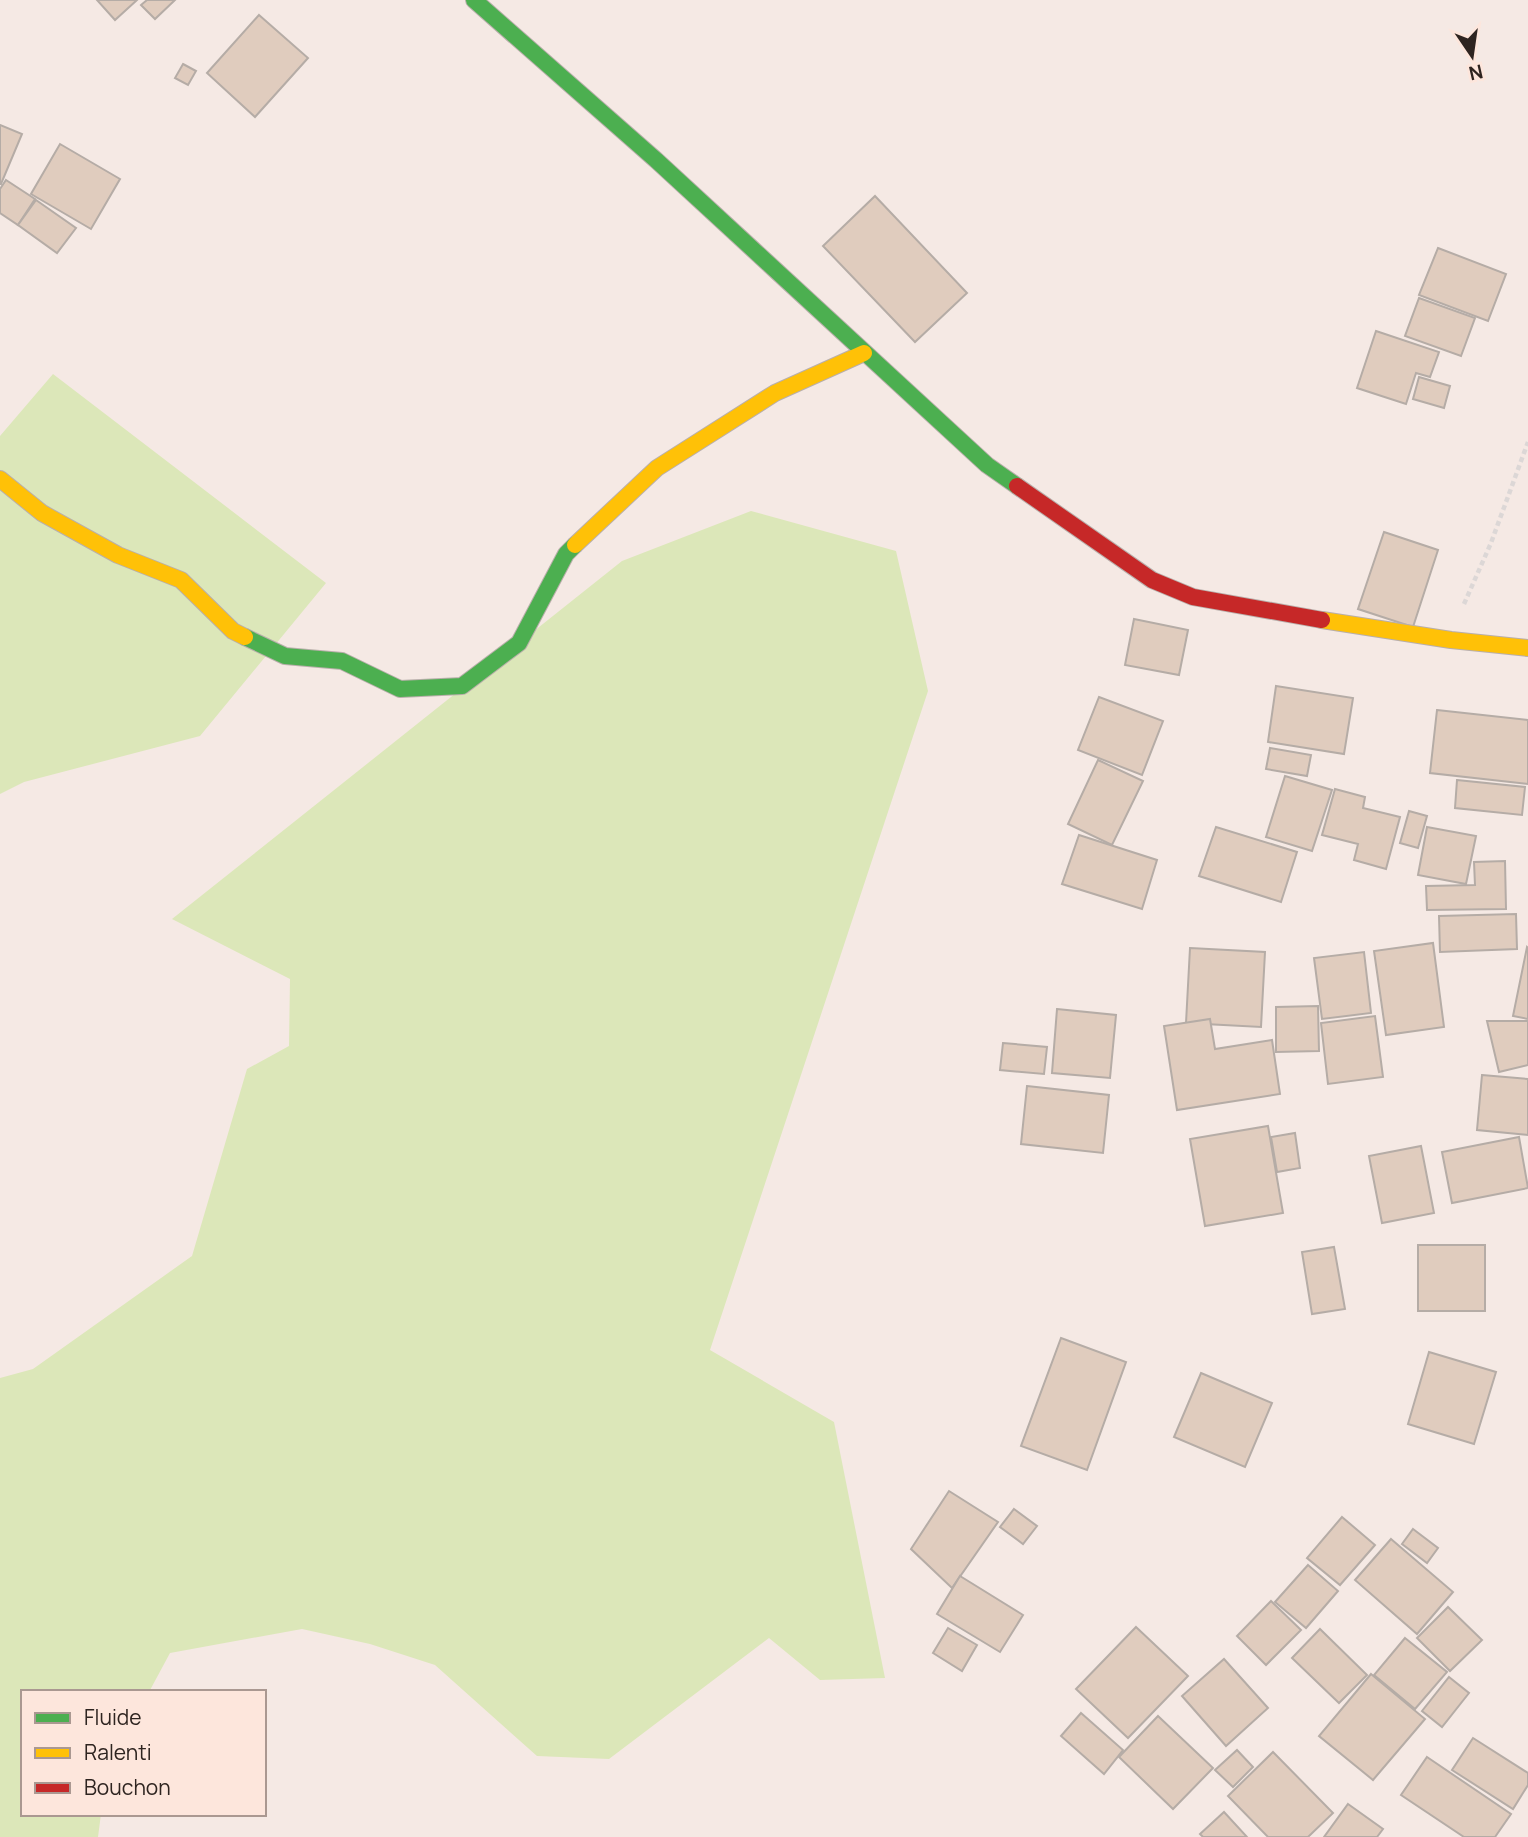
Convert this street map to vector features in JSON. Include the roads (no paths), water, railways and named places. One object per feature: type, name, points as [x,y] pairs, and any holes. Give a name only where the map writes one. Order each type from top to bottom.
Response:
[{"type":"street","points":[[474,0],[656,160],[986,466],[1152,580],[1193,597],[1240,607],[1451,640],[1528,648]]},
{"type":"street","points":[[0,479],[42,513],[118,555],[181,580],[233,631],[285,656],[342,661],[400,689],[462,686],[519,643],[566,554],[657,468],[775,393],[864,353]]}]
